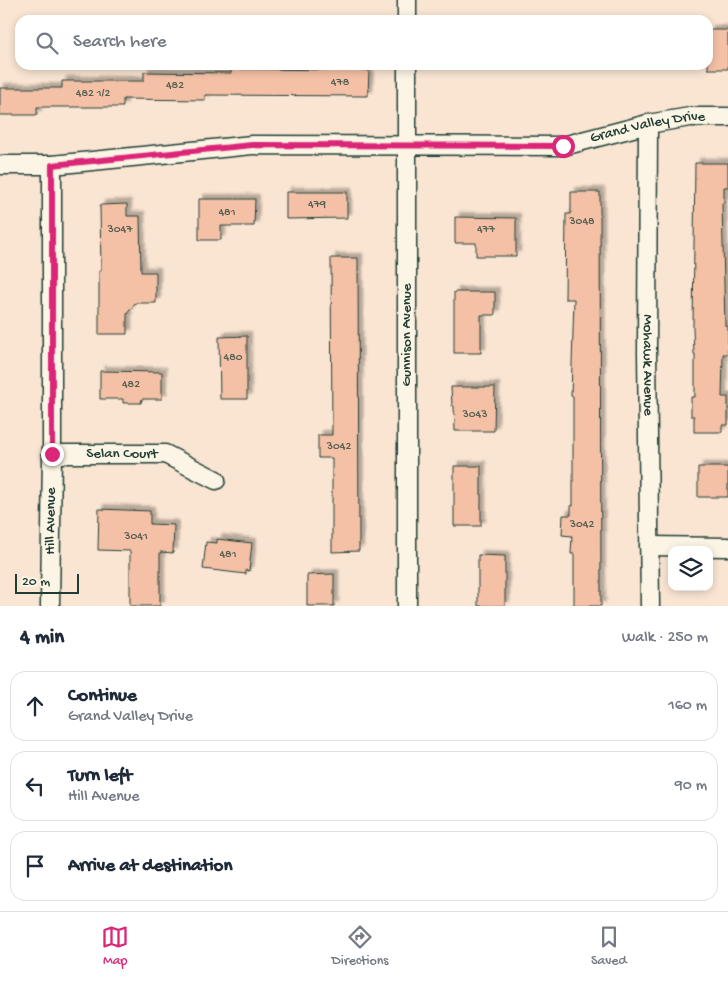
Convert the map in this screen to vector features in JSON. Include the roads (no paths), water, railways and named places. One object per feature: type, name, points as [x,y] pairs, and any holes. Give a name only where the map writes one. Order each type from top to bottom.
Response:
[{"type":"street","points":[[407,0],[407,15]]},
{"type":"street","name":"Gunnison Avenue","points":[[407,70],[407,606]]},
{"type":"street","name":"Grand Valley Drive","points":[[0,165],[52,165],[252,145],[563,146],[648,124],[690,117],[728,117]]},
{"type":"street","name":"Mohawk Avenue","points":[[648,124],[647,352],[650,606]]},
{"type":"street","name":"Hill Avenue","points":[[50,606],[52,165]]},
{"type":"street","name":"Selan Court","points":[[52,454],[165,454],[216,480]]},
{"type":"street","points":[[649,546],[728,547]]}]
